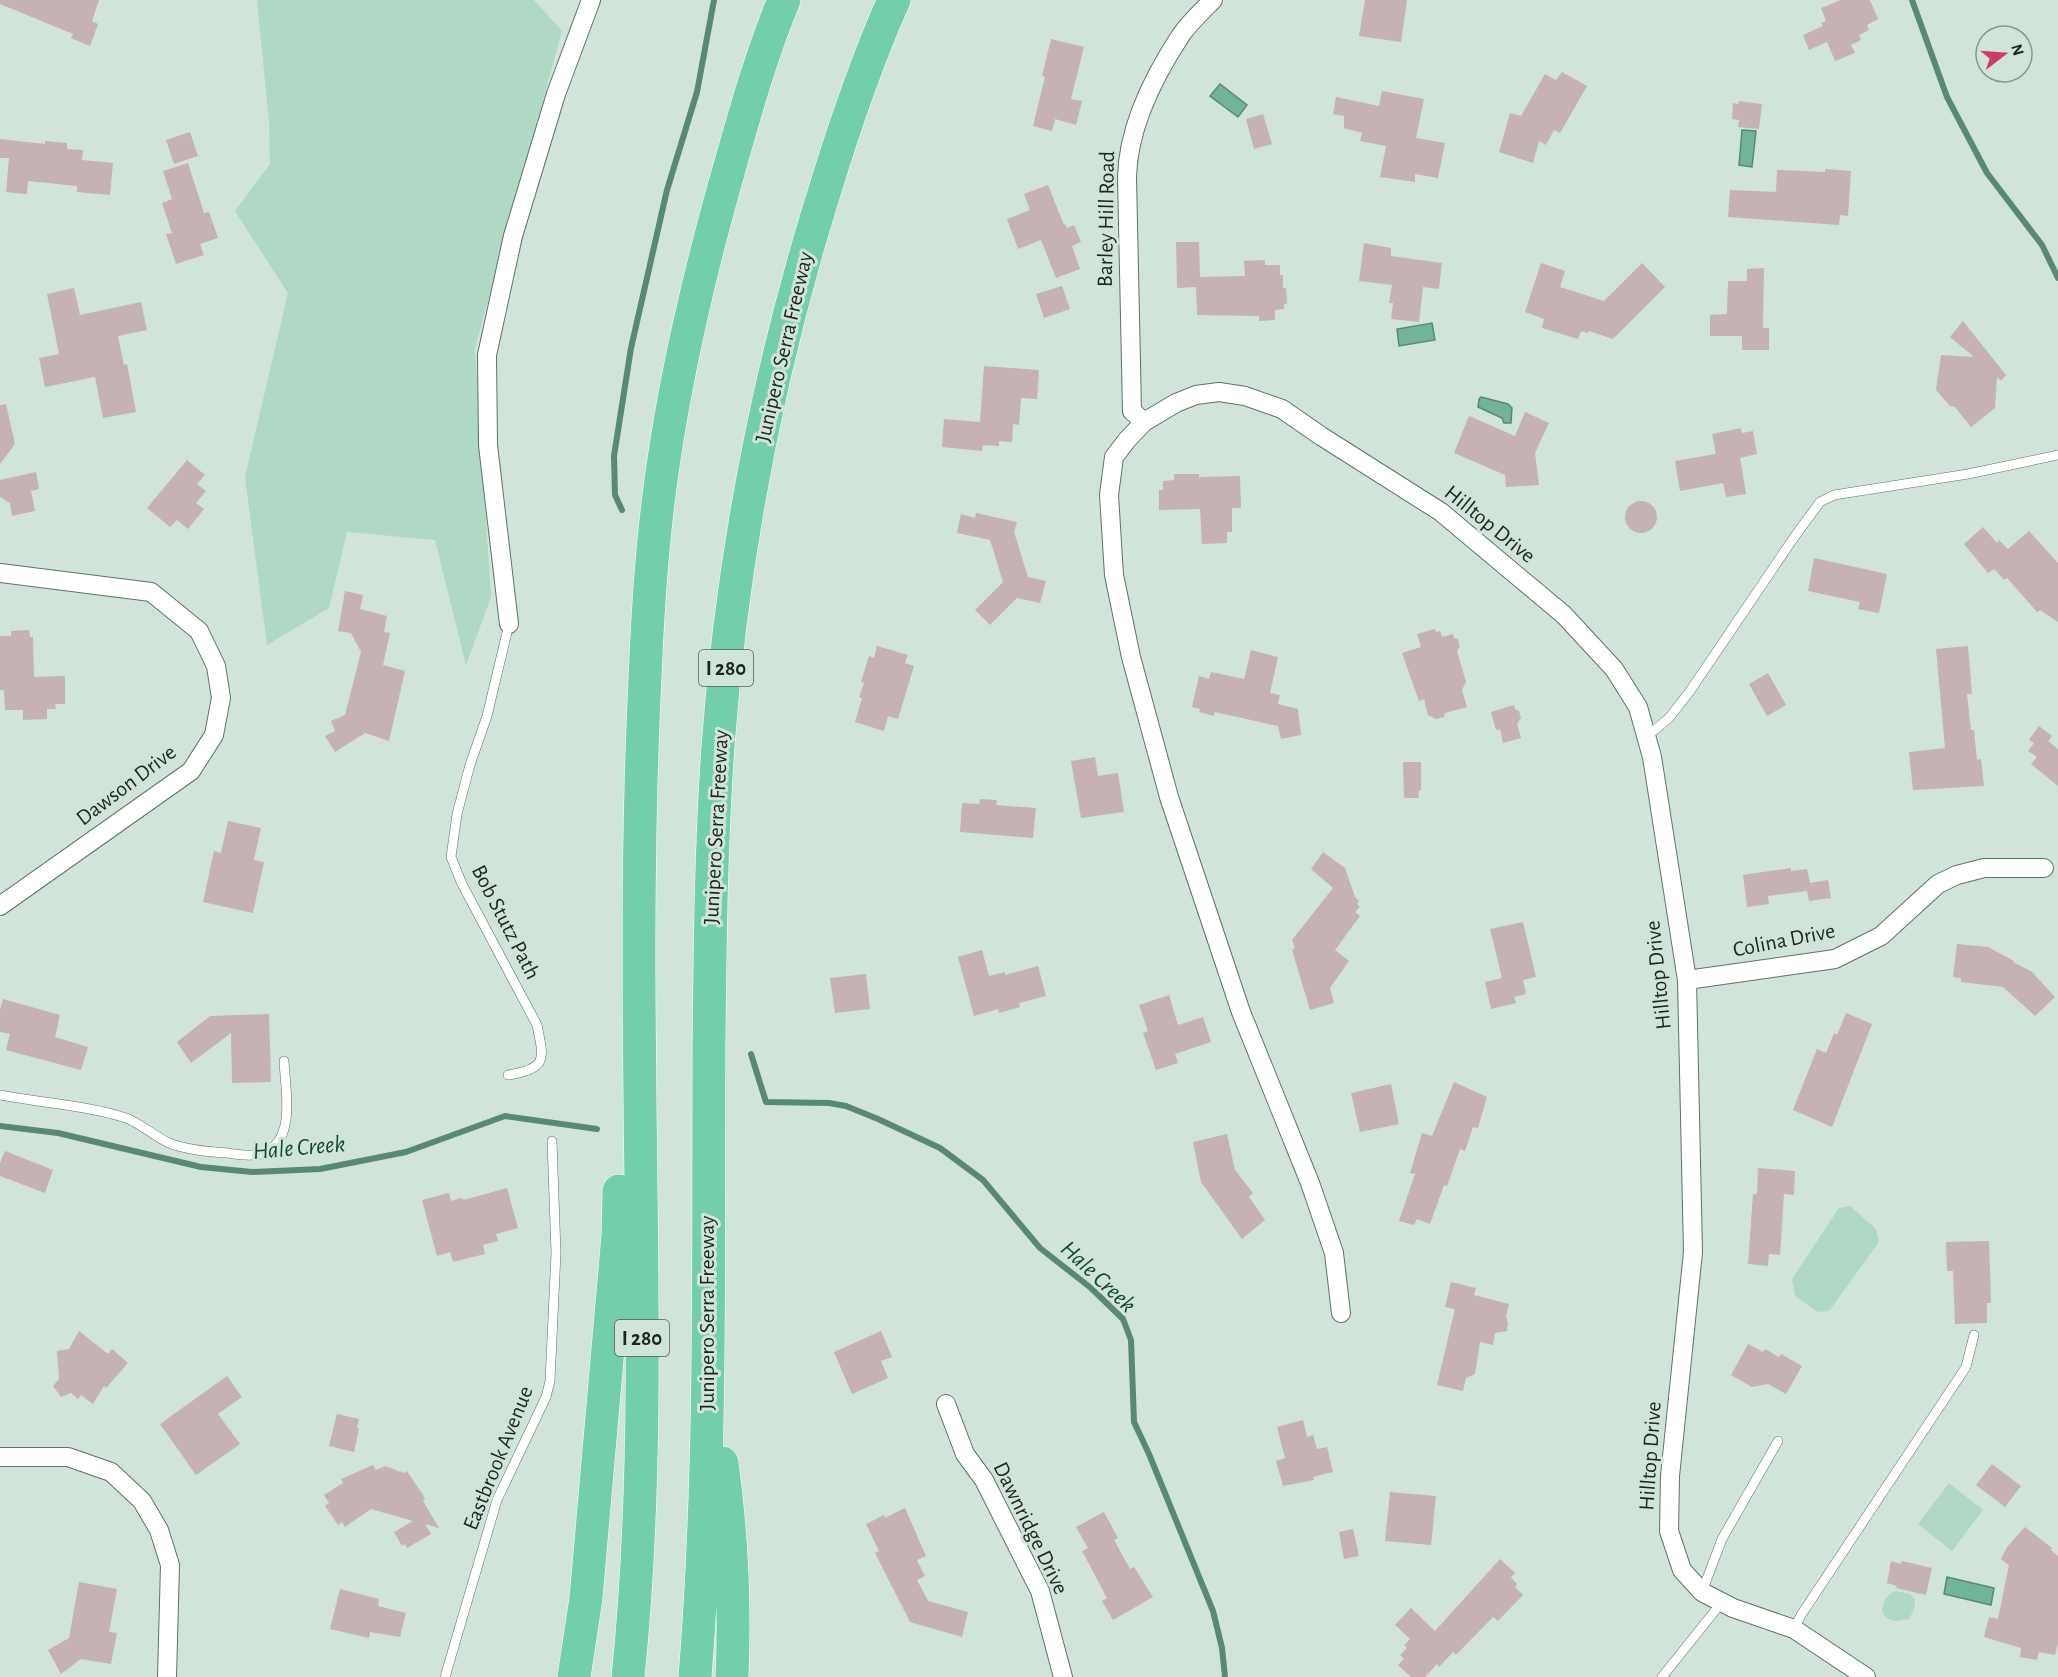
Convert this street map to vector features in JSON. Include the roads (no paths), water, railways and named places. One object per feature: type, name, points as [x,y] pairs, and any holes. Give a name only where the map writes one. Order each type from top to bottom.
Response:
[{"type":"highway","name":"I 280","points":[[628,1677],[635,1610],[639,1523],[642,1328],[638,999],[642,764],[647,640],[657,505],[675,385],[704,258],[738,137],[784,0]]},
{"type":"highway","name":"Junipero Serra Freeway","points":[[695,1677],[706,1483],[712,868],[718,746],[731,621],[773,379],[802,262],[839,144],[894,0]]},
{"type":"highway","points":[[574,1677],[586,1598],[618,1235],[621,1133],[638,999]]},
{"type":"highway","points":[[707,1358],[732,1543],[734,1596],[732,1677]]},
{"type":"street","points":[[508,624],[488,445],[487,355],[513,236],[556,94],[591,0]]},
{"type":"street","name":"Barley Hill Road","points":[[1144,422],[1132,411],[1127,177],[1129,152],[1133,131],[1158,76],[1182,34],[1213,0]]},
{"type":"street","name":"Hilltop Drive","points":[[1341,1312],[1334,1253],[1310,1183],[1241,1012],[1169,797],[1131,657],[1114,575],[1109,495],[1114,457],[1144,422],[1176,403],[1196,396],[1219,392],[1245,396],[1282,409],[1441,512],[1564,615],[1614,669],[1638,708],[1652,757],[1688,980],[1693,1252],[1670,1476],[1669,1531],[1682,1570],[1702,1592],[1733,1608],[1794,1629],[1866,1677]]},
{"type":"street","name":"Dawson Drive","points":[[0,573],[150,592],[199,631],[216,666],[221,698],[214,735],[190,771],[0,906]]},
{"type":"street","name":"Colina Drive","points":[[1688,980],[1835,959],[1881,936],[1938,884],[1958,875],[1984,868],[2044,868]]},
{"type":"street","name":"Dawnridge Drive","points":[[946,1404],[965,1455],[984,1480],[1040,1591],[1063,1677]]},
{"type":"street","points":[[0,1457],[68,1457],[111,1472],[142,1501],[159,1530],[170,1565],[167,1677]]},
{"type":"lane","points":[[1646,736],[1669,718],[1690,691],[1794,536],[1820,502],[1837,494],[1968,474],[2058,456]]},
{"type":"lane","name":"Bob Stutz Path","points":[[508,624],[487,716],[470,765],[457,814],[451,856],[462,884],[537,1025],[542,1060],[537,1066],[524,1072],[508,1075]]},
{"type":"lane","points":[[0,1095],[83,1108],[128,1119],[152,1135],[172,1144],[202,1151],[249,1155],[264,1153],[275,1145],[284,1131],[286,1117],[284,1061]]},
{"type":"lane","name":"Eastbrook Avenue","points":[[445,1677],[497,1500],[548,1389],[556,1253],[552,1141]]},
{"type":"lane","points":[[1794,1629],[1801,1615],[1966,1367],[1974,1335]]},
{"type":"lane","points":[[1702,1592],[1722,1539],[1778,1441]]},
{"type":"lane","points":[[1662,1677],[1722,1602]]},
{"type":"waterway","points":[[622,510],[615,495],[614,456],[631,348],[667,190],[697,92],[714,0]]},
{"type":"waterway","points":[[1912,0],[1947,97],[1987,173],[2042,245],[2058,278]]},
{"type":"waterway","name":"Hale Creek","points":[[751,1054],[766,1102],[829,1103],[846,1106],[940,1148],[983,1180],[1040,1248],[1091,1288],[1123,1319],[1131,1340],[1134,1422],[1213,1611],[1222,1648],[1225,1677]]},
{"type":"waterway","name":"Hale Creek","points":[[0,1126],[58,1133],[201,1167],[252,1172],[320,1169],[406,1152],[505,1116],[597,1129]]}]
